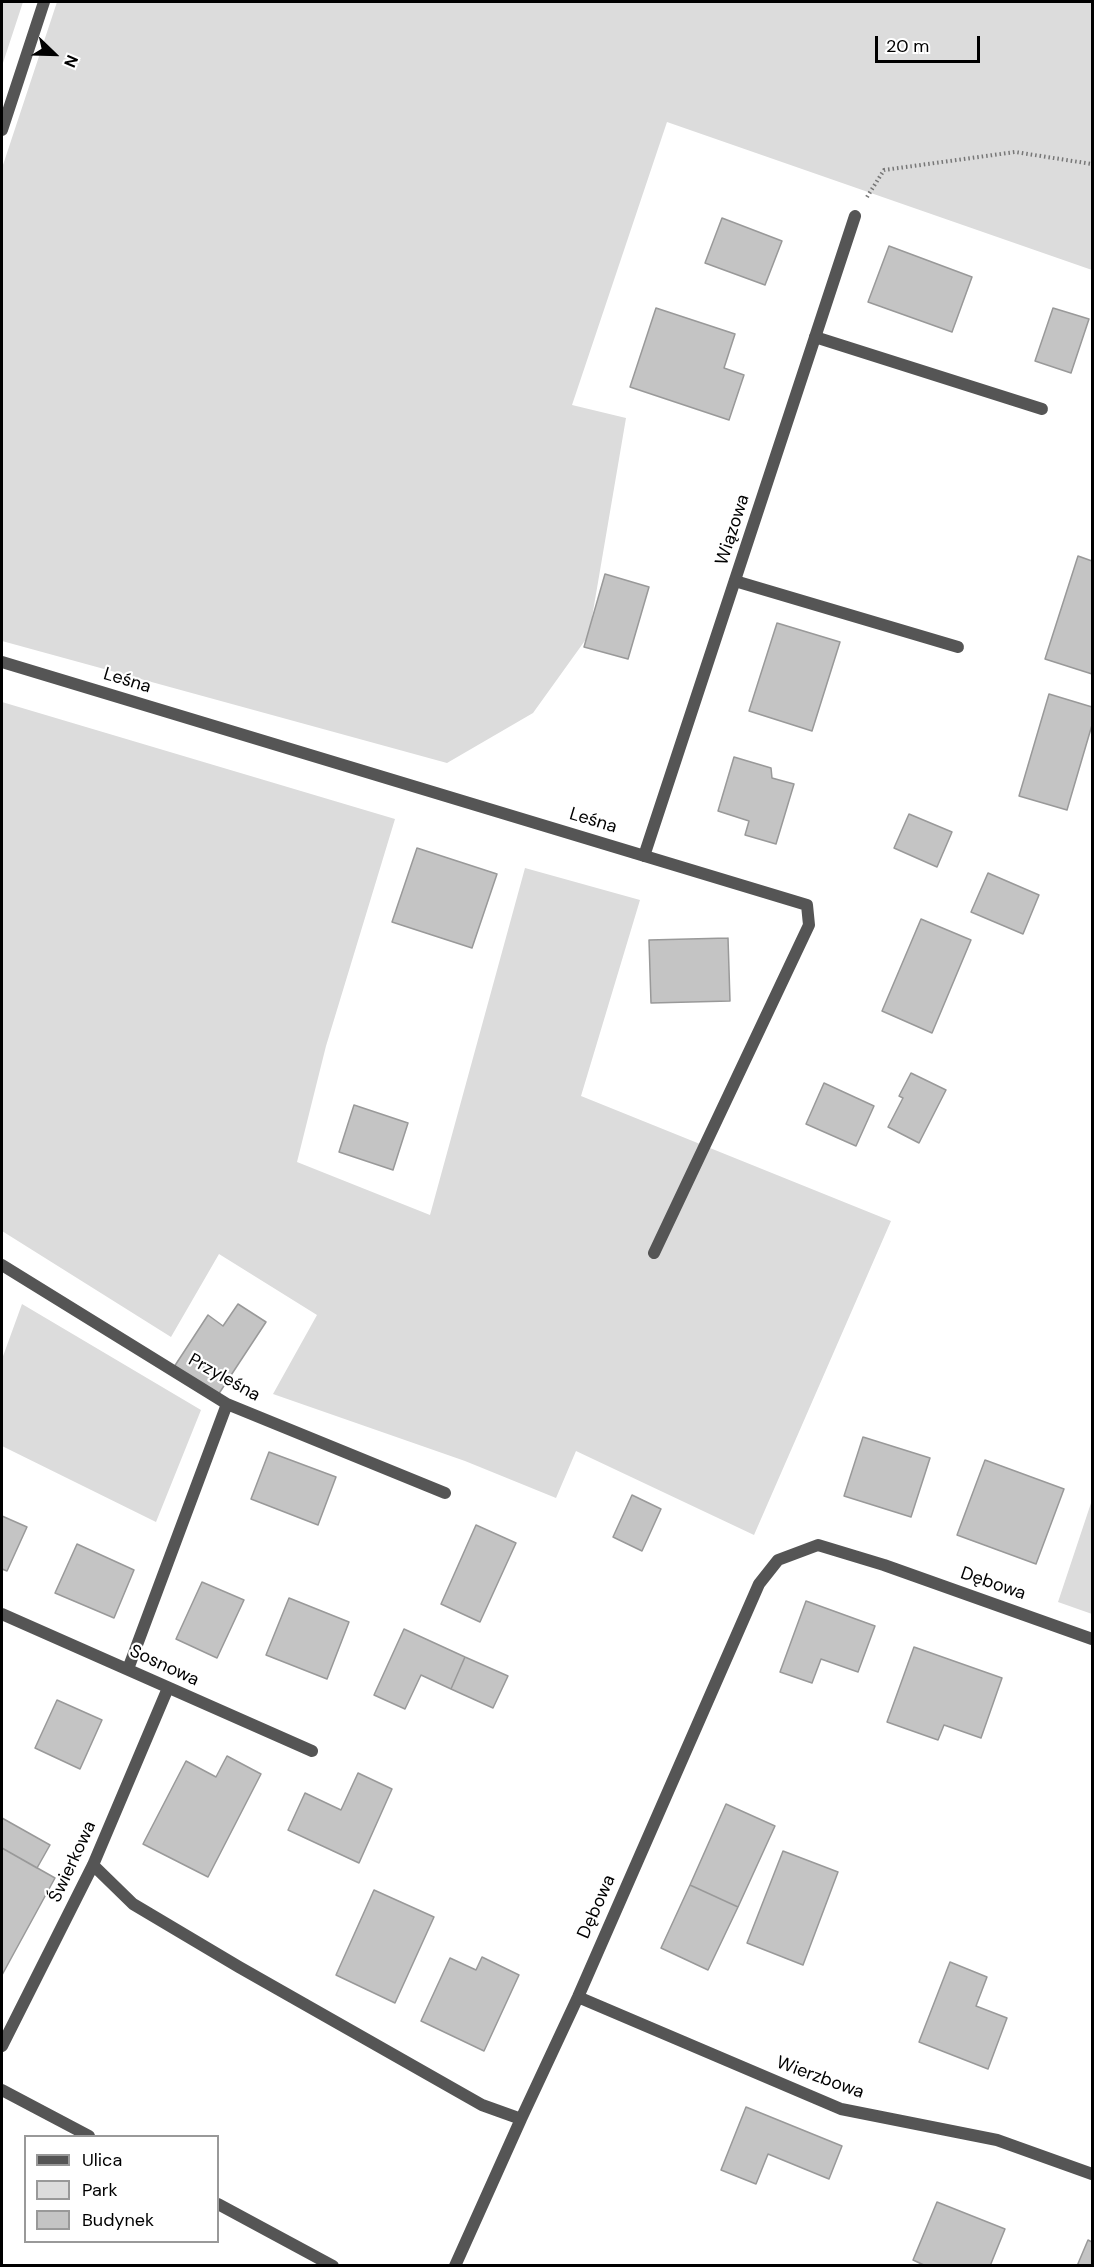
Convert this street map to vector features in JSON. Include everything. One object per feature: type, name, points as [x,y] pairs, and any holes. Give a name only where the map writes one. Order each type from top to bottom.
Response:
[{"type":"street","points":[[2,130],[44,2]]},
{"type":"street","name":"Wiązowa","points":[[644,856],[855,216]]},
{"type":"street","points":[[815,337],[1042,409]]},
{"type":"street","points":[[735,581],[958,647]]},
{"type":"street","name":"Leśna","points":[[2,662],[807,904],[809,925],[654,1252]]},
{"type":"street","name":"Przyleśna","points":[[2,1265],[227,1404],[445,1493]]},
{"type":"street","points":[[128,1669],[227,1404]]},
{"type":"street","name":"Dębowa","points":[[455,2265],[578,1997],[759,1584],[778,1560],[818,1545],[884,1565],[1092,1639]]},
{"type":"street","name":"Sosnowa","points":[[2,1614],[312,1751]]},
{"type":"street","name":"Świerkowa","points":[[2,2046],[93,1865],[168,1688]]},
{"type":"street","points":[[93,1865],[133,1904],[238,1967],[482,2105],[521,2119]]},
{"type":"street","name":"Wierzbowa","points":[[578,1997],[842,2109],[997,2140],[1092,2174]]},
{"type":"street","points":[[2,2090],[87,2135]]},
{"type":"street","points":[[219,2205],[333,2265]]},
{"type":"path","points":[[855,216],[884,170],[1015,153],[1092,164]]},
{"type":"green space","points":[[2,2],[23,2],[2,66]]},
{"type":"green space","points":[[57,2],[1092,2],[1092,270],[667,122],[572,405],[626,418],[589,635],[533,713],[447,763],[2,641],[2,168]]},
{"type":"green space","points":[[2,702],[395,819],[326,1046],[297,1162],[430,1215],[525,868],[640,900],[581,1096],[891,1221],[754,1535],[576,1451],[556,1498],[465,1461],[273,1394],[317,1315],[219,1254],[171,1337],[2,1231]]},
{"type":"green space","points":[[22,1304],[201,1410],[156,1522],[2,1446],[2,1359]]},
{"type":"green space","points":[[1092,1500],[1092,1614],[1058,1602]]},
{"type":"building","points":[[722,218],[782,241],[765,285],[705,263]]},
{"type":"building","points":[[889,246],[972,277],[952,332],[868,302]]},
{"type":"building","points":[[656,308],[735,334],[724,368],[744,375],[729,420],[630,387]]},
{"type":"building","points":[[1053,308],[1089,319],[1071,373],[1035,361]]},
{"type":"building","points":[[1078,556],[1092,561],[1092,674],[1045,659]]},
{"type":"building","points":[[605,574],[649,587],[628,659],[584,647]]},
{"type":"building","points":[[777,623],[840,642],[812,731],[749,711]]},
{"type":"building","points":[[1049,694],[1092,707],[1092,725],[1067,810],[1019,796]]},
{"type":"building","points":[[734,757],[771,768],[772,778],[794,784],[776,844],[745,835],[749,821],[718,811]]},
{"type":"building","points":[[909,814],[952,832],[937,867],[894,848]]},
{"type":"building","points":[[417,848],[497,874],[472,948],[392,922]]},
{"type":"building","points":[[988,873],[1039,895],[1023,934],[971,912]]},
{"type":"building","points":[[921,919],[971,940],[932,1033],[882,1011]]},
{"type":"building","points":[[728,938],[730,1001],[651,1003],[649,940]]},
{"type":"building","points":[[911,1073],[946,1090],[919,1143],[888,1127],[903,1098],[899,1096]]},
{"type":"building","points":[[824,1083],[874,1106],[856,1146],[806,1124]]},
{"type":"building","points":[[354,1105],[408,1123],[393,1170],[339,1152]]},
{"type":"building","points":[[238,1304],[266,1322],[218,1395],[174,1367],[208,1315],[223,1326]]},
{"type":"building","points":[[863,1437],[930,1458],[911,1517],[844,1496]]},
{"type":"building","points":[[269,1452],[336,1477],[318,1525],[251,1499]]},
{"type":"building","points":[[985,1460],[1064,1489],[1036,1564],[957,1535]]},
{"type":"building","points":[[632,1495],[661,1509],[642,1551],[613,1537]]},
{"type":"building","points":[[2,1516],[27,1527],[7,1571],[2,1569]]},
{"type":"building","points":[[476,1525],[516,1543],[480,1622],[441,1604]]},
{"type":"building","points":[[77,1544],[134,1570],[114,1618],[55,1593]]},
{"type":"building","points":[[202,1582],[244,1600],[217,1658],[176,1639]]},
{"type":"building","points":[[289,1598],[349,1622],[327,1679],[266,1655]]},
{"type":"building","points":[[806,1601],[875,1626],[858,1672],[821,1659],[812,1683],[780,1672]]},
{"type":"building","points":[[404,1629],[465,1657],[451,1689],[421,1675],[405,1709],[374,1695]]},
{"type":"building","points":[[914,1647],[1002,1678],[981,1738],[944,1725],[938,1740],[887,1722]]},
{"type":"building","points":[[465,1657],[508,1676],[493,1708],[451,1689]]},
{"type":"building","points":[[57,1700],[102,1720],[80,1769],[35,1748]]},
{"type":"building","points":[[227,1756],[261,1774],[208,1877],[143,1844],[186,1761],[216,1777]]},
{"type":"building","points":[[358,1773],[392,1789],[359,1863],[288,1830],[305,1793],[341,1810]]},
{"type":"building","points":[[726,1804],[775,1826],[738,1907],[690,1885]]},
{"type":"building","points":[[2,1818],[50,1845],[37,1868],[2,1848]]},
{"type":"building","points":[[2,1848],[55,1878],[2,1975]]},
{"type":"building","points":[[783,1851],[838,1872],[803,1965],[747,1943]]},
{"type":"building","points":[[690,1885],[738,1907],[708,1970],[661,1948]]},
{"type":"building","points":[[374,1890],[434,1917],[395,2003],[336,1975]]},
{"type":"building","points":[[482,1957],[519,1975],[484,2051],[421,2021],[450,1958],[476,1970]]},
{"type":"building","points":[[950,1962],[987,1977],[976,2006],[1007,2018],[988,2069],[919,2042]]},
{"type":"building","points":[[746,2107],[842,2146],[829,2179],[768,2154],[756,2184],[721,2170]]},
{"type":"building","points":[[937,2202],[1005,2229],[990,2266],[926,2266],[913,2260]]},
{"type":"building","points":[[1088,2240],[1092,2242],[1092,2266],[1077,2266]]}]
